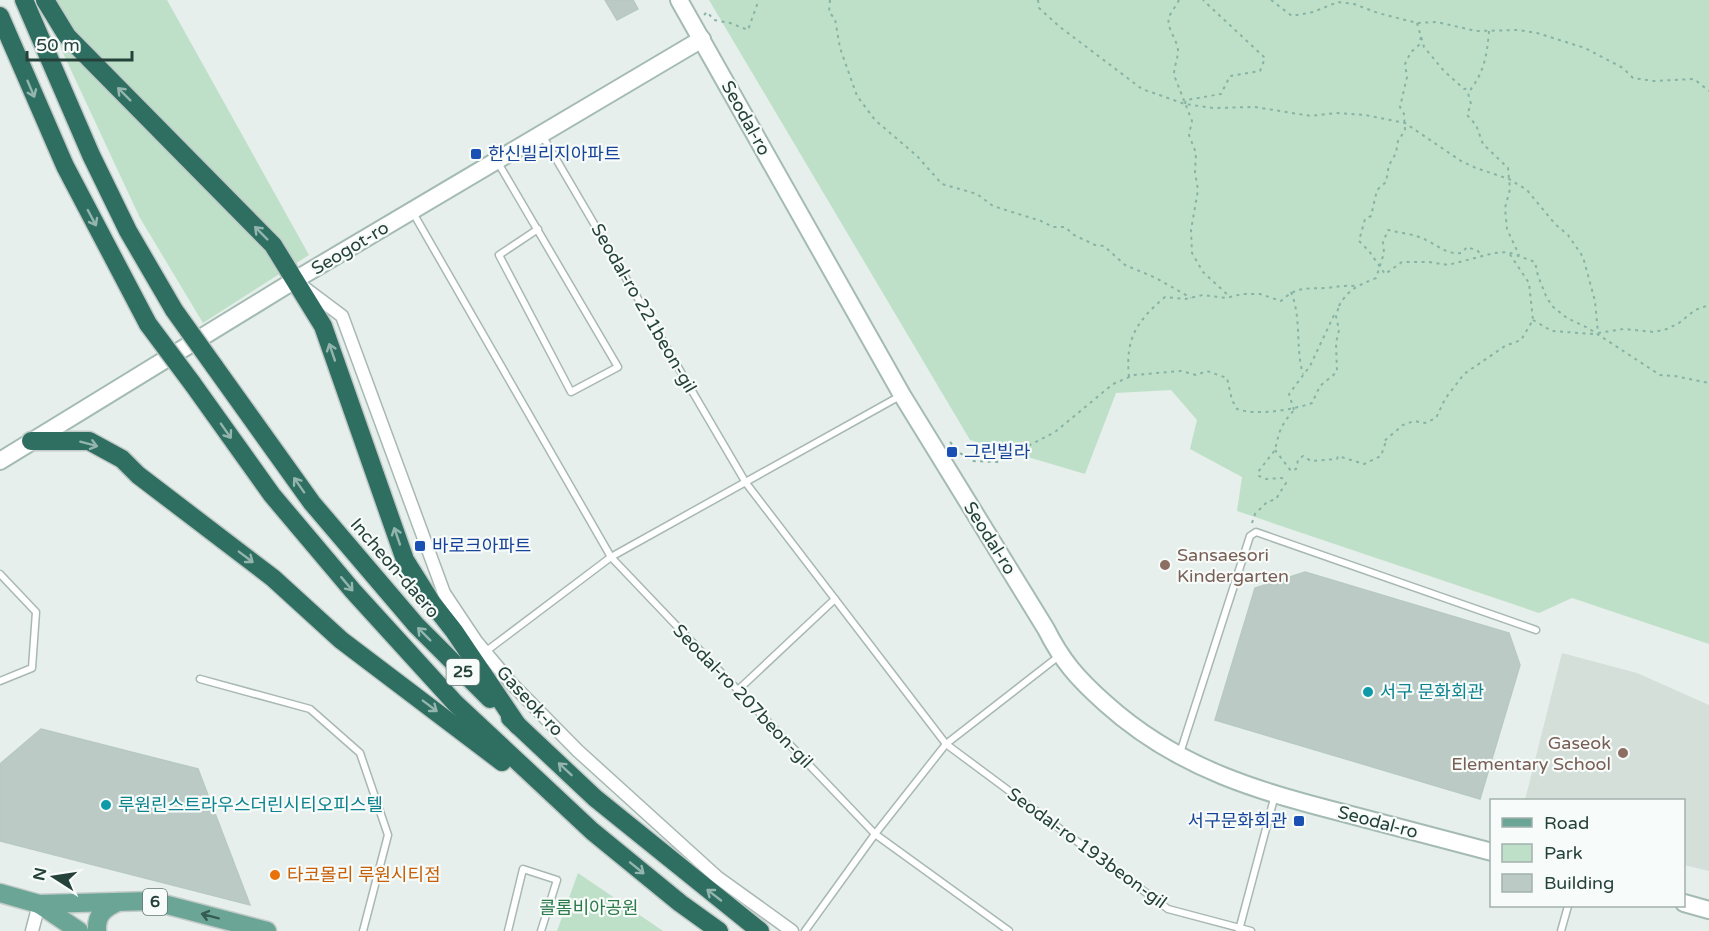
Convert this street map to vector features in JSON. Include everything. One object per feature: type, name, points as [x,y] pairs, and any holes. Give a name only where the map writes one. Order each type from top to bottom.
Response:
[{"type":"highway","name":"Incheon-daero","points":[[24,0],[128,231],[174,310],[312,503],[416,625],[518,726],[595,798],[760,931]]},
{"type":"highway","points":[[45,0],[67,36],[273,244],[323,326],[405,560],[432,603],[454,631],[518,726]]},
{"type":"highway","name":"25","points":[[0,16],[65,166],[148,324],[272,495],[352,591],[455,703],[591,831],[680,903],[719,931]]},
{"type":"highway","points":[[31,441],[89,441],[122,459],[138,475],[273,578],[341,640],[591,831]]},
{"type":"main road","name":"6","points":[[0,893],[39,904],[153,901],[267,931]]},
{"type":"main road","points":[[97,931],[98,918],[105,908],[118,902]]},
{"type":"main road","name":"6","points":[[39,904],[80,931]]},
{"type":"street","name":"Seodal-ro","points":[[679,0],[902,395],[1046,629],[1059,656],[1087,687],[1148,739],[1179,757],[1214,773],[1276,794],[1490,852]]},
{"type":"street","name":"Seogot-ro","points":[[0,461],[295,280],[702,39]]},
{"type":"street","name":"Gaseok-ro","points":[[295,280],[342,316],[444,593],[485,651],[511,683],[578,751],[717,878],[792,931]]},
{"type":"street","points":[[32,931],[39,904]]},
{"type":"street","points":[[1685,904],[1709,910]]},
{"type":"lane","name":"Seodal-ro 221beon-gil","points":[[542,134],[746,483]]},
{"type":"lane","points":[[497,160],[618,367],[571,392],[499,255],[537,229]]},
{"type":"lane","points":[[412,210],[611,558]]},
{"type":"lane","points":[[485,651],[611,558],[902,395]]},
{"type":"lane","points":[[746,483],[946,744]]},
{"type":"lane","points":[[1179,757],[1250,536],[1256,532],[1536,630]]},
{"type":"lane","name":"Seodal-ro 207beon-gil","points":[[611,558],[875,834]]},
{"type":"lane","points":[[0,574],[36,612],[32,668],[0,681]]},
{"type":"lane","points":[[738,690],[835,599]]},
{"type":"lane","points":[[805,931],[875,834],[946,744],[1059,656]]},
{"type":"lane","points":[[200,679],[310,709],[360,753],[388,835],[363,931]]},
{"type":"lane","name":"Seodal-ro 193beon-gil","points":[[946,744],[1168,909],[1240,930],[1251,931]]},
{"type":"lane","points":[[1240,930],[1276,794]]},
{"type":"lane","points":[[875,834],[1009,931]]},
{"type":"lane","points":[[508,931],[523,869],[557,880],[541,931]]},
{"type":"lane","points":[[1561,931],[1568,907]]},
{"type":"path","points":[[693,23],[707,12],[714,20],[748,30],[757,5],[756,0]]},
{"type":"path","points":[[830,0],[830,12],[835,19],[840,48],[857,96],[874,120],[908,148],[942,184],[977,194],[993,206],[1053,227],[1069,229],[1074,235],[1095,245],[1104,246],[1125,265],[1156,278],[1191,298]]},
{"type":"path","points":[[1038,0],[1040,8],[1060,27],[1142,89],[1185,104],[1213,108],[1255,107],[1311,116],[1336,113],[1365,115],[1405,123],[1476,168],[1503,175],[1527,190],[1555,224],[1568,235],[1583,257],[1595,301],[1596,334]]},
{"type":"path","points":[[1179,0],[1169,17],[1169,26],[1177,42],[1178,54],[1174,75],[1192,121],[1189,135],[1196,153],[1195,171],[1198,190],[1191,230],[1192,253],[1203,272],[1230,297]]},
{"type":"path","points":[[1185,104],[1186,100],[1221,94],[1230,76],[1260,71],[1265,58],[1203,0]]},
{"type":"path","points":[[1271,0],[1292,15],[1313,12],[1338,2],[1354,4],[1417,23],[1437,22],[1460,28],[1489,31],[1519,30],[1537,33],[1585,48],[1623,68],[1633,78],[1654,81],[1694,78],[1709,90]]},
{"type":"path","points":[[1417,23],[1424,47],[1444,71],[1464,89],[1472,88]]},
{"type":"path","points":[[1489,31],[1487,58],[1481,67],[1481,76],[1468,93],[1471,104],[1467,115],[1476,125],[1483,144],[1508,168],[1510,189],[1505,208],[1508,229],[1519,255]]},
{"type":"path","points":[[1421,37],[1419,45],[1411,52],[1404,64],[1407,77],[1400,107],[1404,114],[1405,130],[1389,165],[1386,182],[1377,190],[1371,216],[1365,219],[1359,241],[1369,251],[1379,267],[1385,274],[1402,262],[1448,265],[1494,253],[1508,252],[1519,255],[1536,262],[1538,276],[1552,306],[1567,318],[1588,328],[1660,375],[1709,384]]},
{"type":"path","points":[[1294,410],[1289,394],[1319,349],[1344,295],[1355,286],[1376,278],[1384,253],[1383,242],[1388,230],[1425,239],[1441,250],[1457,254],[1462,253],[1467,247],[1478,251],[1482,257]]},
{"type":"path","points":[[1275,450],[1291,471],[1296,469],[1298,460],[1303,456],[1311,461],[1337,459],[1338,456],[1364,464],[1381,456],[1385,444],[1383,442],[1403,425],[1414,421],[1425,423],[1436,418],[1454,385],[1464,374],[1505,346],[1521,340],[1533,320],[1529,283],[1508,252]]},
{"type":"path","points":[[1129,377],[1127,362],[1130,343],[1139,322],[1165,297],[1191,298],[1203,295],[1230,297],[1260,294],[1281,301],[1291,292],[1301,288],[1355,286]]},
{"type":"path","points":[[1291,292],[1298,314],[1300,364],[1303,374]]},
{"type":"path","points":[[1533,320],[1552,331],[1584,335],[1624,329],[1654,332],[1679,323],[1695,310],[1709,305]]},
{"type":"path","points":[[945,436],[960,453],[972,461],[997,462],[1055,432],[1113,384],[1134,375],[1173,371],[1196,375],[1207,371],[1227,378],[1232,400],[1237,409],[1246,412],[1294,410],[1312,403],[1320,386],[1337,372],[1336,343],[1339,330],[1335,316],[1339,306]]},
{"type":"path","points":[[1256,532],[1252,522],[1255,514],[1267,502],[1276,499],[1286,483],[1282,478],[1259,476],[1258,472],[1275,450],[1279,433],[1294,410]]},
{"type":"shaded area","name":"Gaseok Elementary School","points":[[1562,653],[1637,673],[1709,705],[1709,871],[1685,865],[1685,799],[1525,799]]},
{"type":"green space","points":[[44,0],[167,0],[309,255],[203,323],[140,218],[63,53]]},
{"type":"green space","points":[[709,0],[1709,0],[1709,644],[1572,598],[1539,613],[1237,511],[1242,477],[1190,449],[1197,420],[1171,390],[1116,393],[1085,474],[970,440]]},
{"type":"green space","name":"콜롬비아공원","points":[[578,873],[663,931],[557,931]]},
{"type":"building","points":[[605,0],[633,0],[638,9],[617,20]]},
{"type":"building","name":"서구 문화회관","points":[[1305,572],[1509,633],[1520,665],[1480,799],[1215,720],[1255,588]]},
{"type":"building","name":"루원린스트라우스더린시티오피스텔","points":[[41,729],[198,769],[250,905],[0,841],[0,764]]},
{"type":"place","name":"한신빌리지아파트","points":[[476,154]]},
{"type":"place","name":"그린빌라","points":[[952,452]]},
{"type":"place","name":"바로크아파트","points":[[420,546]]},
{"type":"place","name":"Sansaesori Kindergarten","points":[[1165,565]]},
{"type":"place","name":"서구 문화회관","points":[[1368,692]]},
{"type":"place","name":"Gaseok Elementary School","points":[[1623,753]]},
{"type":"place","name":"루원린스트라우스더린시티오피스텔","points":[[106,805]]},
{"type":"place","name":"서구문화회관","points":[[1299,821]]},
{"type":"place","name":"타코몰리 루원시티점","points":[[275,875]]}]
